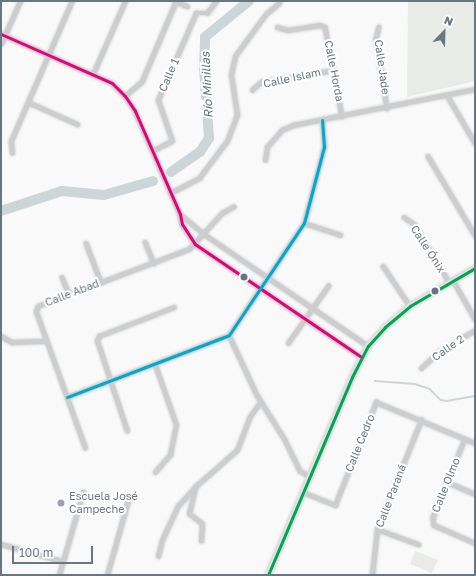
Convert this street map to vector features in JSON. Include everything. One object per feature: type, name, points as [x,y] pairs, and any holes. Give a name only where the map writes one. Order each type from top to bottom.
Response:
[{"type":"street","points":[[1,44],[3,35],[20,1]]},
{"type":"street","points":[[12,153],[11,141],[72,1]]},
{"type":"street","points":[[93,74],[125,1]]},
{"type":"street","points":[[125,96],[142,81],[176,1],[186,6]]},
{"type":"street","name":"Calle 1","points":[[152,151],[172,141],[158,100],[196,13],[207,13],[216,1]]},
{"type":"street","points":[[170,193],[199,178],[227,141],[237,115],[231,75],[234,56],[266,14],[279,3]]},
{"type":"street","name":"Calle Horda","points":[[276,27],[288,30],[320,25],[325,27],[342,116]]},
{"type":"street","name":"Calle Jade","points":[[379,27],[376,39],[387,108]]},
{"type":"street","points":[[3,35],[112,83],[125,96],[135,111],[180,214],[182,224],[196,244],[261,290],[361,357]]},
{"type":"street","name":"Calle Islam","points":[[252,90],[261,82],[334,70]]},
{"type":"street","points":[[266,160],[267,147],[282,130],[293,125],[387,108],[475,89]]},
{"type":"street","points":[[447,95],[475,143]]},
{"type":"street","points":[[28,102],[77,124]]},
{"type":"street","points":[[67,397],[229,336],[261,290],[304,223],[324,147],[322,120]]},
{"type":"street","points":[[428,156],[475,235]]},
{"type":"street","name":"Calle Abad","points":[[85,448],[36,312],[38,306],[154,263],[196,244],[222,213],[234,207]]},
{"type":"street","points":[[180,214],[204,234],[268,279],[368,346]]},
{"type":"street","name":"Calle Ónix","points":[[404,217],[414,224],[451,281]]},
{"type":"street","points":[[304,223],[340,235]]},
{"type":"street","points":[[145,242],[154,263]]},
{"type":"street","points":[[86,243],[100,282]]},
{"type":"street","points":[[383,266],[410,306]]},
{"type":"street","points":[[268,575],[361,357],[368,346],[385,327],[410,306],[475,268]]},
{"type":"street","points":[[62,277],[69,294]]},
{"type":"street","points":[[451,281],[475,319]]},
{"type":"street","points":[[288,343],[328,286]]},
{"type":"street","points":[[127,431],[97,341],[99,336],[174,307]]},
{"type":"street","name":"Calle 2","points":[[421,368],[440,351],[475,330]]},
{"type":"street","points":[[1,336],[12,342],[46,341]]},
{"type":"street","points":[[229,336],[260,402],[285,440],[300,471],[310,476]]},
{"type":"street","points":[[155,364],[176,425],[170,455],[155,472]]},
{"type":"street","points":[[158,556],[162,540],[178,506],[195,487],[237,450],[249,418],[260,402]]},
{"type":"street","name":"Calle Cedro","points":[[303,492],[335,505],[376,402],[475,443]]},
{"type":"street","name":"Calle Paraná","points":[[372,575],[377,529],[421,420]]},
{"type":"street","name":"Calle Olmo","points":[[465,439],[433,518],[434,525],[475,543]]},
{"type":"street","points":[[447,482],[475,494]]},
{"type":"street","points":[[195,487],[189,514],[202,524],[201,541]]},
{"type":"street","points":[[59,575],[83,492]]},
{"type":"street","points":[[107,575],[128,501]]},
{"type":"street","points":[[377,529],[418,544]]},
{"type":"street","points":[[1,544],[62,561]]},
{"type":"shaded area","points":[[408,1],[475,1],[475,81],[407,97]]},
{"type":"shaded area","points":[[415,551],[438,560],[432,573],[410,564]]},
{"type":"waterway","name":"Río Minillas","points":[[171,172],[200,152],[209,138],[204,69],[205,37],[249,1]]},
{"type":"waterway","name":"Río Minillas","points":[[1,211],[62,191],[104,195],[153,181]]},
{"type":"waterway","points":[[375,381],[415,384],[430,389],[441,400],[447,401],[475,396]]},
{"type":"transit line","points":[[1,34],[112,83],[125,96],[135,111],[180,214],[182,224],[195,244],[361,357]]},
{"type":"transit line","points":[[67,397],[229,335],[304,223],[324,147],[322,120]]},
{"type":"transit line","points":[[268,575],[352,377],[368,346],[385,327],[410,306],[475,268]]},
{"type":"place","name":"Escuela José Campeche","points":[[61,503]]}]
